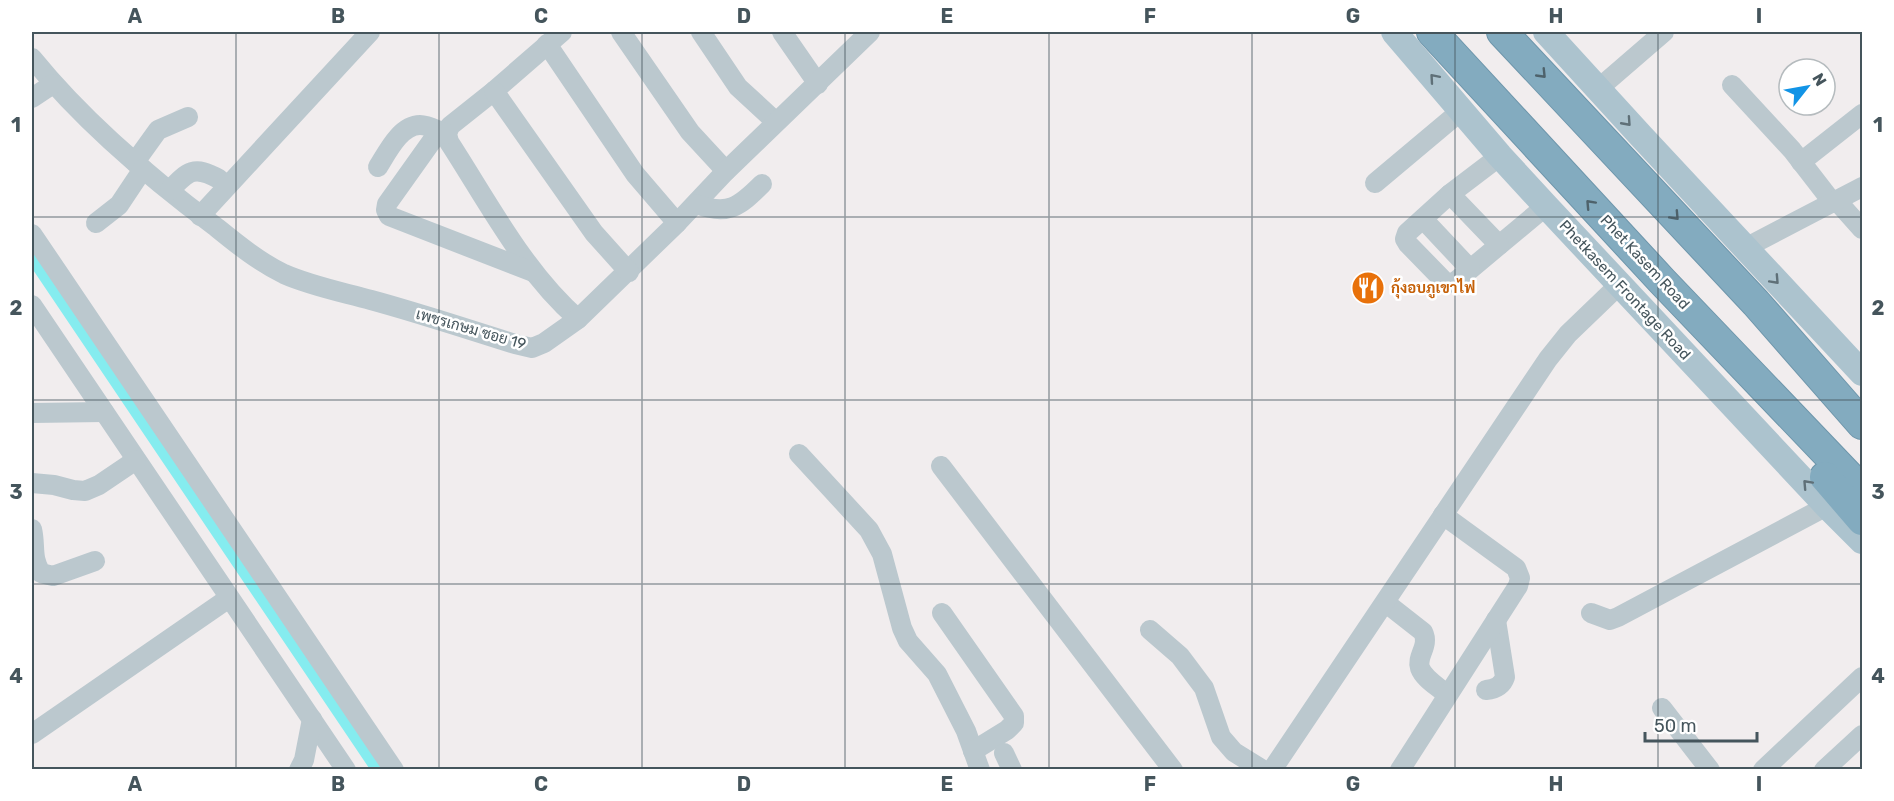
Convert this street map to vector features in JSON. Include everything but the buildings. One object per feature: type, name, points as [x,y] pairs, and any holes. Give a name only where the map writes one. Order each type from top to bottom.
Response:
[{"type":"highway","name":"Phet Kasem Road","points":[[1432,32],[1692,312],[1863,489]]},
{"type":"highway","points":[[1502,32],[1699,242],[1863,424]]},
{"type":"highway","points":[[1699,242],[1863,393]]},
{"type":"highway","points":[[1692,312],[1796,443],[1863,520]]},
{"type":"main road","name":"Phetkasem Frontage Road","points":[[1394,32],[1546,206],[1827,506],[1863,541]]},
{"type":"main road","points":[[1546,32],[1863,374]]},
{"type":"street","points":[[200,216],[370,32]]},
{"type":"street","points":[[621,32],[690,132],[726,171]]},
{"type":"street","points":[[701,32],[738,87],[776,123]]},
{"type":"street","points":[[782,32],[818,84]]},
{"type":"street","name":"เพชรเกษม ซอย 19","points":[[33,64],[98,130],[200,216],[251,254],[283,273],[318,286],[532,348],[544,343],[578,319],[629,272],[726,171],[870,32]]},
{"type":"street","points":[[1598,89],[1663,32]]},
{"type":"street","points":[[533,272],[389,216],[386,210],[387,204],[443,132],[554,38],[639,180],[677,224]]},
{"type":"street","points":[[32,98],[53,84]]},
{"type":"street","points":[[1732,85],[1835,202],[1863,229]]},
{"type":"street","points":[[494,91],[594,233],[629,272]]},
{"type":"street","points":[[1375,183],[1462,110]]},
{"type":"street","points":[[1802,162],[1863,114]]},
{"type":"street","points":[[96,223],[119,205],[158,130],[188,117]]},
{"type":"street","points":[[378,167],[398,138],[411,127],[426,126],[443,132],[533,272],[564,307],[578,319]]},
{"type":"street","points":[[1500,156],[1450,194],[1407,233],[1405,239],[1408,244],[1446,283],[1455,282],[1546,206]]},
{"type":"street","points":[[170,190],[184,176],[193,171],[204,171],[219,179]]},
{"type":"street","points":[[696,204],[713,210],[734,207],[745,201],[762,184]]},
{"type":"street","points":[[1745,248],[1863,187]]},
{"type":"street","points":[[1450,194],[1499,245]]},
{"type":"street","points":[[1422,219],[1470,269]]},
{"type":"street","points":[[32,234],[394,770]]},
{"type":"street","points":[[1272,770],[1548,359],[1568,334],[1620,284]]},
{"type":"street","points":[[32,304],[346,770]]},
{"type":"street","points":[[32,413],[104,412]]},
{"type":"street","points":[[799,454],[869,530],[882,554],[902,628],[909,641],[937,674],[966,731],[980,770]]},
{"type":"street","points":[[33,485],[54,485],[85,491],[99,485],[136,460]]},
{"type":"street","points":[[941,466],[1173,770]]},
{"type":"street","points":[[1591,613],[1610,620],[1618,617],[1827,506]]},
{"type":"street","points":[[1400,770],[1518,586],[1519,573],[1516,568],[1443,515]]},
{"type":"street","points":[[32,529],[34,562],[41,573],[53,576],[95,561]]},
{"type":"street","points":[[32,732],[229,598]]},
{"type":"street","points":[[1386,603],[1423,632],[1426,637],[1419,661],[1420,667],[1423,674],[1447,695]]},
{"type":"street","points":[[942,614],[1014,716],[1014,723],[1006,730],[973,751]]},
{"type":"street","points":[[1486,690],[1497,687],[1505,677],[1496,620]]},
{"type":"street","points":[[1150,630],[1180,656],[1204,688],[1221,737],[1234,752],[1263,770]]},
{"type":"street","points":[[1762,770],[1863,677]]},
{"type":"street","points":[[1662,708],[1710,770]]},
{"type":"street","points":[[301,769],[309,742],[312,719]]},
{"type":"street","points":[[1824,770],[1863,735]]},
{"type":"waterway","points":[[32,254],[380,770]]},
{"type":"place","name":"กุ้งอบภูเขาไฟ","points":[[1368,288]]}]
